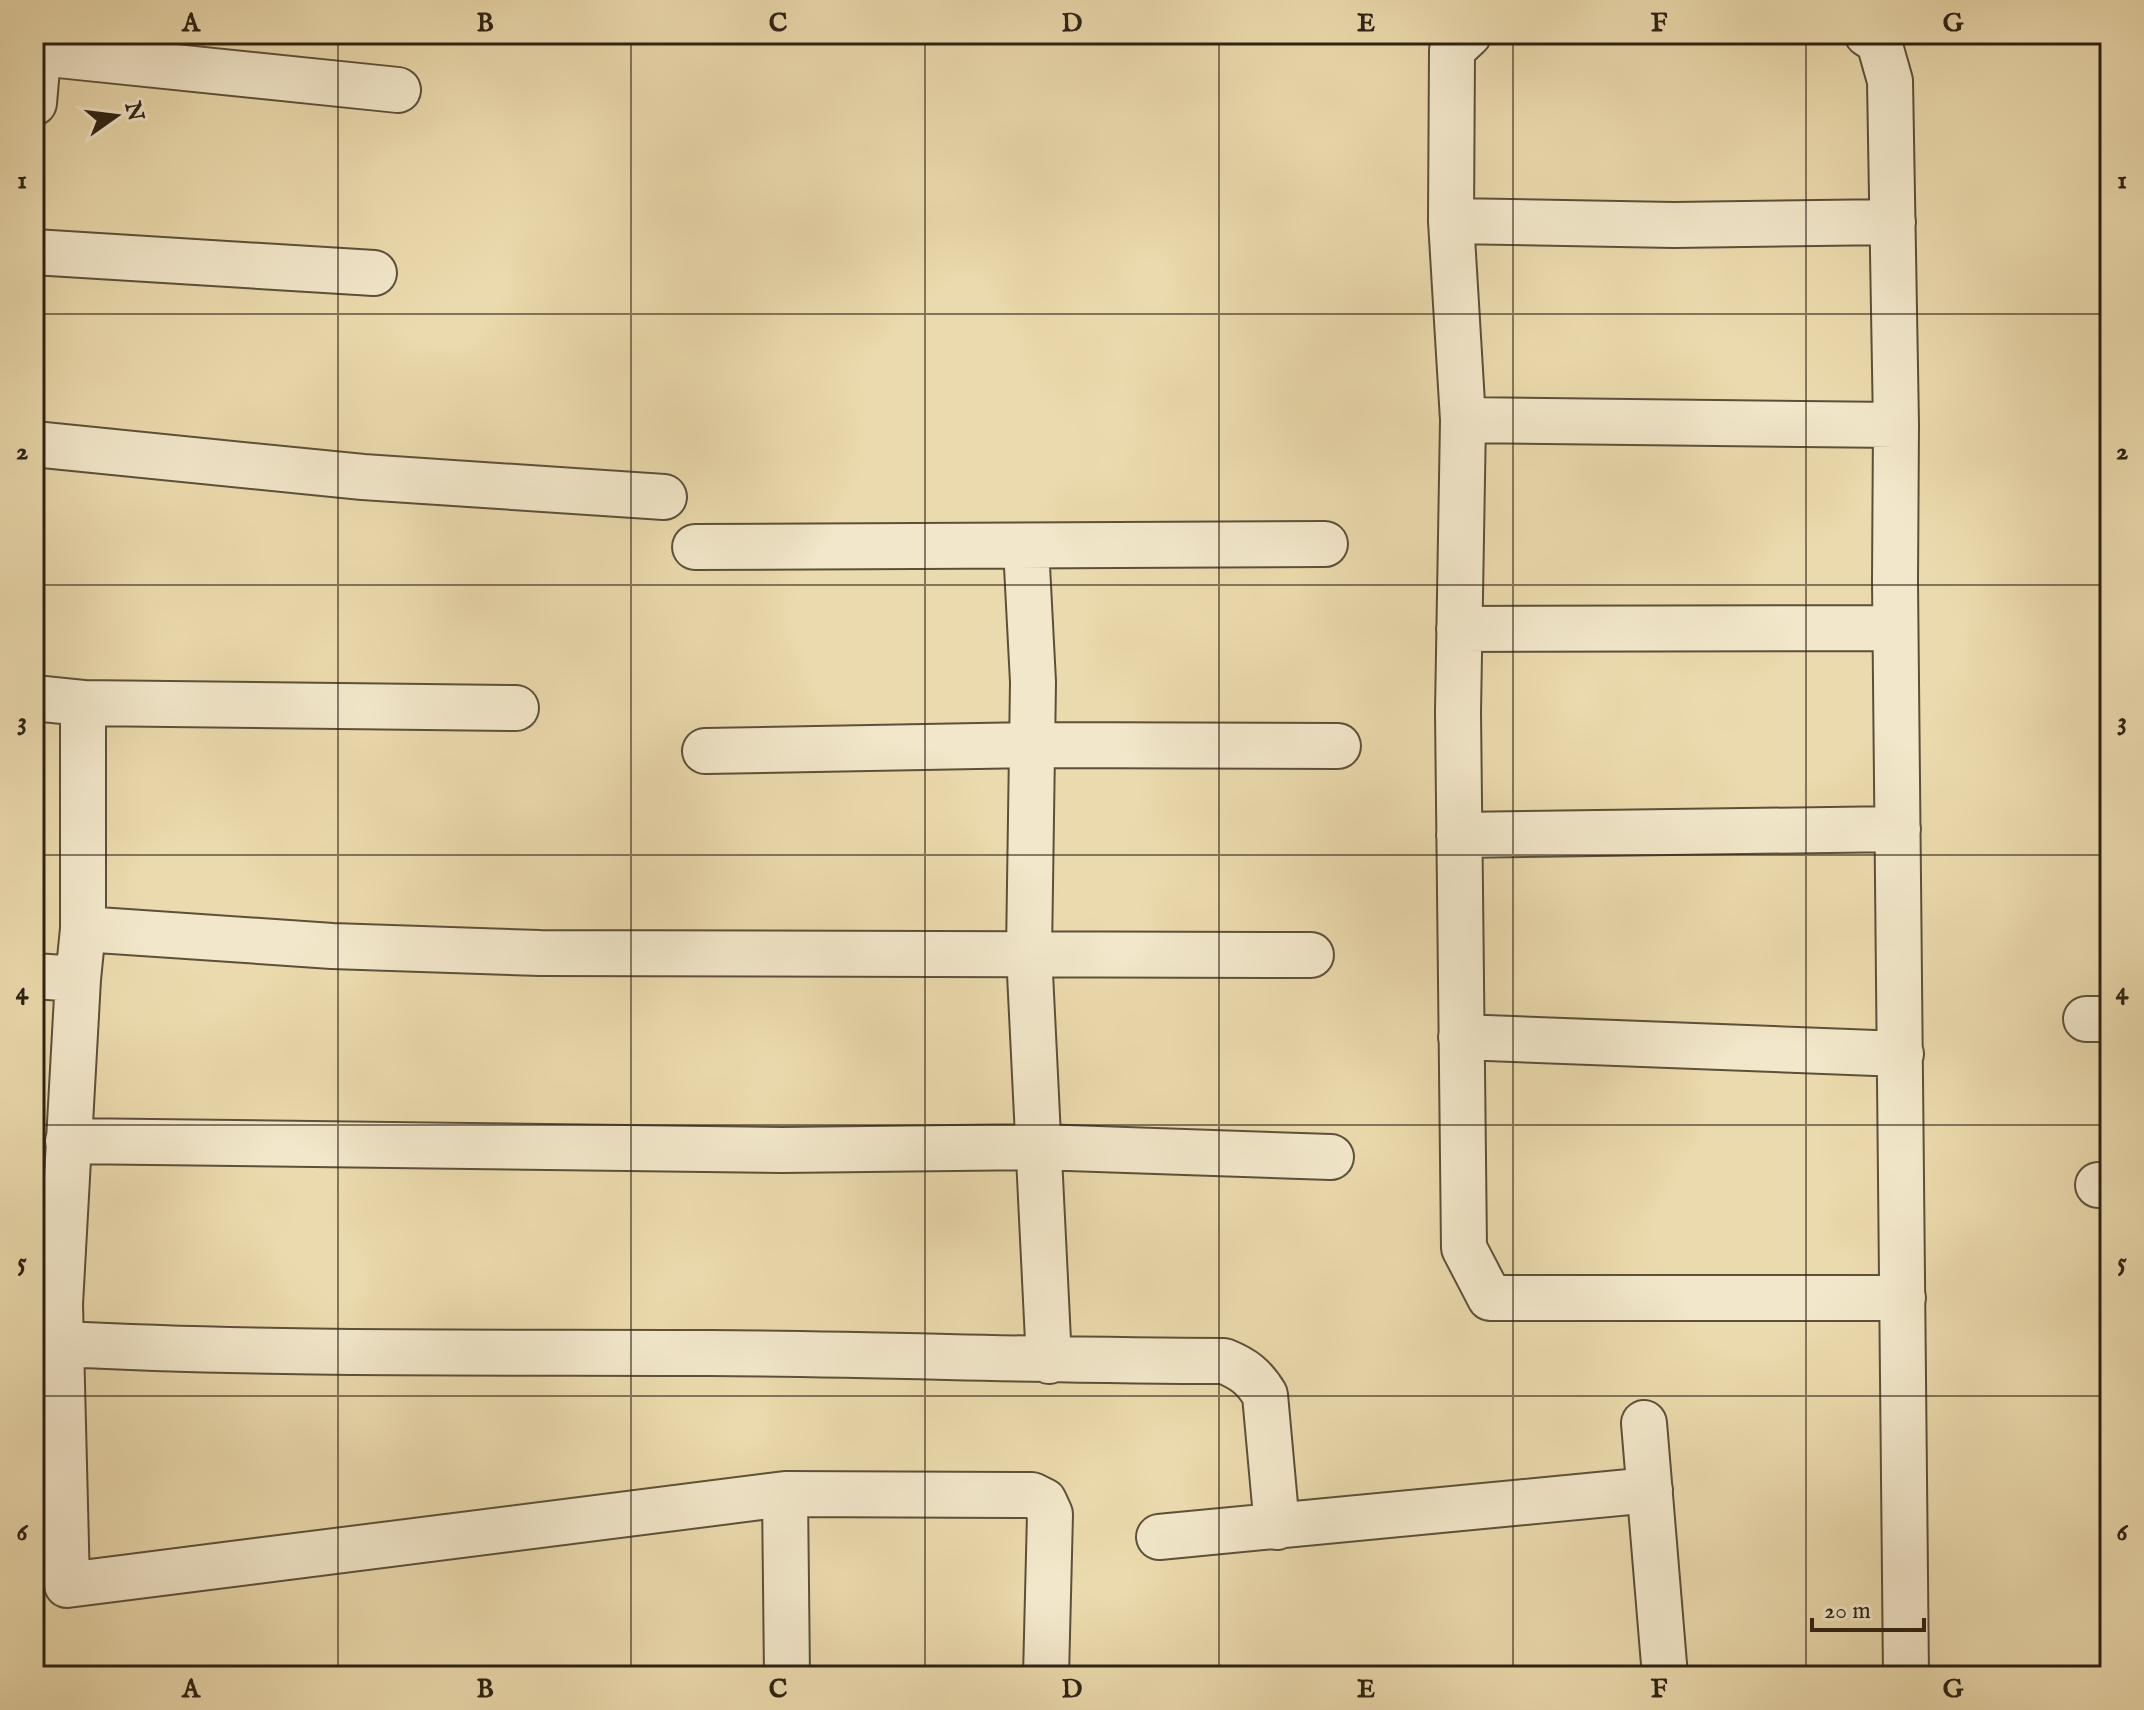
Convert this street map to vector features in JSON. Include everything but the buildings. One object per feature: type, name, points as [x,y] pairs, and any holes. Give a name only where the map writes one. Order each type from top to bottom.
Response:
[{"type":"street","points":[[1469,34],[1452,50],[1451,221],[1463,420],[1459,835],[1464,1248],[1490,1298],[1903,1298]]},
{"type":"street","points":[[1867,34],[1879,42],[1890,81],[1896,425],[1895,628],[1906,1676]]},
{"type":"street","points":[[34,103],[39,44],[398,90]]},
{"type":"street","points":[[1451,221],[1674,225],[1893,222]]},
{"type":"street","points":[[34,252],[374,273]]},
{"type":"street","points":[[1463,420],[1896,425]]},
{"type":"street","points":[[34,444],[363,477],[664,497]]},
{"type":"street","points":[[695,547],[1325,544]]},
{"type":"street","points":[[1026,547],[1033,682],[1029,953],[1049,1361]]},
{"type":"street","points":[[1459,629],[1895,628]]},
{"type":"street","points":[[34,698],[83,703],[516,708]]},
{"type":"street","points":[[83,703],[83,929],[52,1317],[51,1586],[785,1494],[1032,1495],[1044,1501],[1050,1514],[1046,1676]]},
{"type":"street","points":[[705,751],[1031,745],[1338,746]]},
{"type":"street","points":[[1459,835],[1898,829]]},
{"type":"street","points":[[83,929],[332,946],[540,953],[1311,955]]},
{"type":"street","points":[[34,976],[78,979]]},
{"type":"street","points":[[1461,1037],[1901,1054]]},
{"type":"street","points":[[68,1141],[782,1150],[1039,1147],[1331,1157]]},
{"type":"street","points":[[52,1317],[178,1350],[841,1354],[1049,1361],[1224,1361],[1242,1368],[1255,1379],[1265,1395],[1277,1527]]},
{"type":"street","points":[[1644,1423],[1665,1676]]},
{"type":"street","points":[[1159,1537],[1650,1490]]},
{"type":"street","points":[[785,1494],[787,1676]]}]
